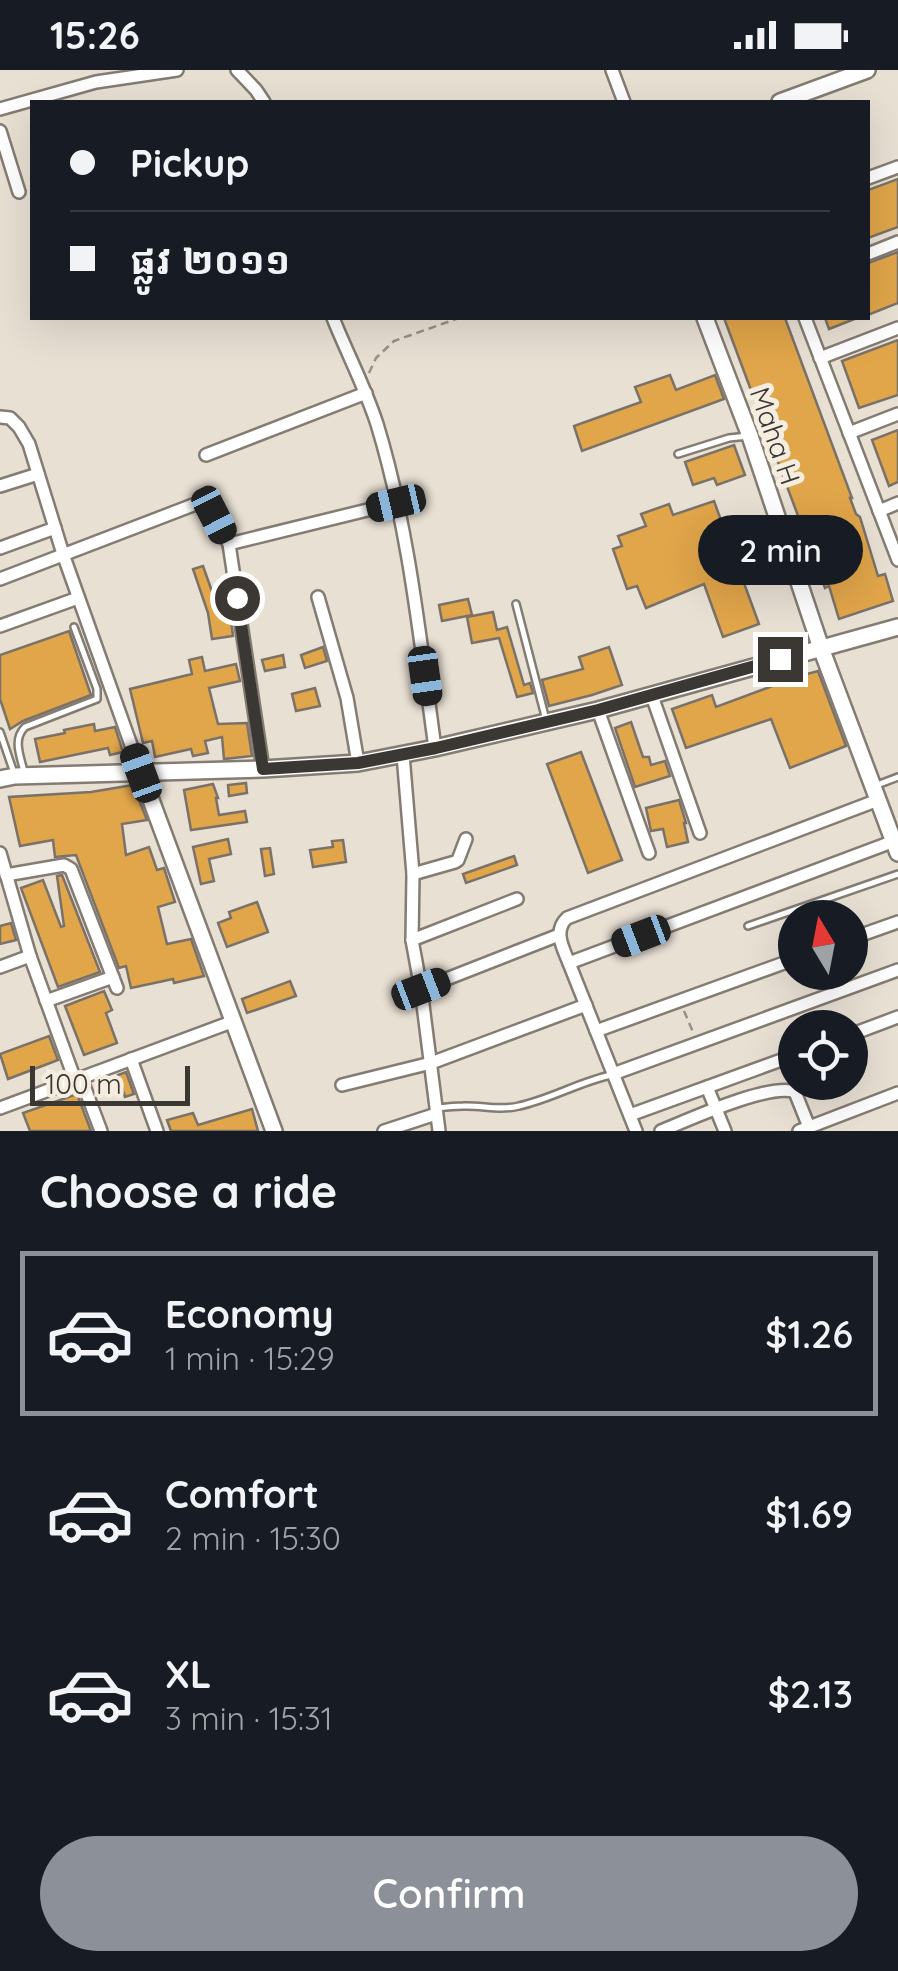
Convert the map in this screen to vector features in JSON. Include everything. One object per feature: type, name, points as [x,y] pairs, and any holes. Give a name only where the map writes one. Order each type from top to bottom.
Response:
[{"type":"main road","points":[[785,100],[866,70]]},
{"type":"main road","name":"Maha H","points":[[706,320],[750,436],[821,648],[896,845]]},
{"type":"main road","points":[[13,777],[358,763],[598,710],[898,626]]},
{"type":"main road","points":[[141,773],[274,1131]]},
{"type":"street","points":[[32,100],[96,82],[177,70]]},
{"type":"street","points":[[237,70],[263,100]]},
{"type":"street","points":[[612,70],[623,100]]},
{"type":"street","points":[[0,109],[30,101]]},
{"type":"street","points":[[0,131],[19,192]]},
{"type":"street","points":[[870,177],[898,166]]},
{"type":"street","points":[[870,253],[898,242]]},
{"type":"street","points":[[334,320],[365,388],[385,454],[412,586],[436,748]]},
{"type":"street","points":[[806,320],[879,510],[892,529],[898,560]]},
{"type":"street","points":[[820,358],[898,328]]},
{"type":"street","points":[[206,455],[365,388]]},
{"type":"street","points":[[849,433],[898,414]]},
{"type":"street","points":[[0,417],[10,418],[19,426],[29,444],[63,554],[141,773]]},
{"type":"street","points":[[0,486],[38,474]]},
{"type":"street","points":[[228,544],[396,503]]},
{"type":"street","points":[[0,579],[204,504],[228,544],[263,769]]},
{"type":"street","points":[[879,510],[898,504]]},
{"type":"street","points":[[0,548],[55,528]]},
{"type":"street","points":[[318,597],[347,698],[358,763]]},
{"type":"street","points":[[0,626],[78,598]]},
{"type":"street","points":[[652,696],[700,833]]},
{"type":"street","points":[[598,710],[649,852]]},
{"type":"street","points":[[403,755],[412,874],[412,940],[440,1131]]},
{"type":"street","points":[[636,1131],[559,936],[560,924],[566,918],[875,793]]},
{"type":"street","points":[[412,874],[455,862],[466,839]]},
{"type":"street","points":[[569,963],[896,845]]},
{"type":"street","points":[[0,853],[46,1002],[101,1131]]},
{"type":"street","points":[[6,875],[64,865],[70,869],[115,982],[46,1002]]},
{"type":"street","points":[[412,940],[518,899]]},
{"type":"street","points":[[868,933],[898,922]]},
{"type":"street","points":[[421,989],[559,936]]},
{"type":"street","points":[[0,967],[30,956]]},
{"type":"street","points":[[596,1031],[778,965]]},
{"type":"street","points":[[613,1074],[898,970]]},
{"type":"street","points":[[342,1085],[431,1063],[586,1005]]},
{"type":"street","points":[[868,1029],[898,1018]]},
{"type":"street","points":[[0,1108],[234,1021]]},
{"type":"street","points":[[131,1059],[157,1131]]},
{"type":"street","points":[[630,1115],[778,1061]]},
{"type":"street","points":[[707,1087],[725,1131]]},
{"type":"street","points":[[660,1131],[770,1091],[795,1092],[804,1129],[898,1093]]},
{"type":"street","points":[[384,1131],[436,1111]]},
{"type":"lane","points":[[678,454],[728,438],[750,436]]},
{"type":"lane","points":[[516,604],[547,722]]},
{"type":"lane","points":[[13,777],[17,742],[25,727],[97,699],[97,689],[74,627]]},
{"type":"lane","points":[[0,732],[13,777]]},
{"type":"lane","points":[[875,793],[898,777]]},
{"type":"lane","points":[[748,926],[898,874]]},
{"type":"lane","points":[[436,1111],[465,1106],[493,1110],[517,1107],[613,1074]]},
{"type":"path","points":[[365,388],[376,358],[394,340],[452,320]]},
{"type":"path","points":[[680,1001],[697,1042]]},
{"type":"building","points":[[898,179],[898,227],[870,237],[870,189]]},
{"type":"building","points":[[898,252],[898,303],[870,314],[870,262]]},
{"type":"building","points":[[725,320],[786,320],[860,517],[878,576],[885,574],[893,601],[839,619],[829,586],[825,588]]},
{"type":"building","points":[[826,320],[852,320],[829,329]]},
{"type":"building","points":[[898,340],[898,395],[859,408],[842,361]]},
{"type":"building","points":[[670,375],[676,390],[715,375],[724,399],[582,451],[574,426],[641,402],[635,387]]},
{"type":"building","points":[[898,430],[898,482],[889,486],[872,440]]},
{"type":"building","points":[[734,445],[745,475],[717,485],[714,478],[693,485],[685,462]]},
{"type":"building","points":[[714,501],[759,624],[723,637],[704,584],[646,608],[637,586],[627,589],[613,549],[622,546],[618,536],[646,526],[641,514],[669,504],[673,515]]},
{"type":"building","points":[[203,566],[220,614],[230,612],[233,636],[212,639],[193,569]]},
{"type":"building","points":[[468,599],[472,615],[442,621],[439,605]]},
{"type":"building","points":[[493,612],[497,630],[507,627],[524,685],[530,683],[533,693],[517,697],[499,638],[472,643],[467,617]]},
{"type":"building","points":[[69,631],[91,695],[10,729],[0,699],[0,655]]},
{"type":"building","points":[[323,647],[327,661],[305,668],[301,655]]},
{"type":"building","points":[[609,647],[622,685],[549,706],[542,680],[583,669],[579,657]]},
{"type":"building","points":[[283,655],[285,667],[265,671],[262,660]]},
{"type":"building","points":[[202,657],[205,671],[236,664],[240,681],[209,688],[218,724],[247,723],[252,756],[224,759],[222,737],[205,741],[208,753],[193,756],[191,749],[155,757],[152,741],[143,743],[130,689],[192,674],[189,660]]},
{"type":"building","points":[[818,671],[846,746],[790,768],[771,719],[686,748],[672,709],[712,695],[716,707],[777,682]]},
{"type":"building","points":[[315,688],[320,706],[296,711],[292,694]]},
{"type":"building","points":[[631,722],[643,757],[649,757],[651,765],[665,761],[670,776],[635,787],[615,728]]},
{"type":"building","points":[[94,724],[95,731],[115,727],[123,752],[110,755],[108,748],[40,762],[35,739]]},
{"type":"building","points":[[581,752],[622,860],[588,873],[547,764]]},
{"type":"building","points":[[246,783],[247,793],[229,796],[228,785]]},
{"type":"building","points":[[213,784],[219,815],[245,811],[247,822],[191,830],[184,790]]},
{"type":"building","points":[[133,785],[147,820],[122,824],[126,855],[149,847],[157,870],[164,868],[175,902],[158,907],[167,944],[191,939],[204,976],[131,988],[126,966],[119,968],[76,855],[55,857],[53,840],[20,846],[9,797]]},
{"type":"building","points":[[679,800],[688,842],[667,847],[663,829],[651,831],[646,808]]},
{"type":"building","points":[[228,839],[231,854],[209,859],[214,881],[201,884],[193,847]]},
{"type":"building","points":[[343,840],[346,862],[313,867],[310,850],[333,847],[332,841]]},
{"type":"building","points":[[270,848],[274,874],[265,876],[261,849]]},
{"type":"building","points":[[514,856],[517,865],[466,883],[463,874]]},
{"type":"building","points":[[62,875],[100,972],[58,987],[21,888],[43,880],[61,927],[64,926],[57,876]]},
{"type":"building","points":[[257,902],[268,932],[227,947],[218,923],[231,918],[229,912]]},
{"type":"building","points":[[11,923],[16,940],[0,944],[0,926]]},
{"type":"building","points":[[290,981],[296,996],[247,1013],[242,999]]},
{"type":"building","points":[[104,991],[112,1010],[106,1013],[117,1043],[84,1055],[65,1006]]},
{"type":"building","points":[[49,1036],[58,1060],[8,1079],[0,1054]]},
{"type":"building","points":[[126,1072],[134,1094],[125,1097],[118,1075]]},
{"type":"building","points":[[77,1094],[91,1131],[30,1131],[23,1113]]},
{"type":"building","points":[[252,1109],[258,1131],[171,1131],[167,1120],[193,1113],[198,1125]]},
{"type":"route","points":[[237,598],[263,769],[358,763],[436,748],[598,710],[780,659]]}]
